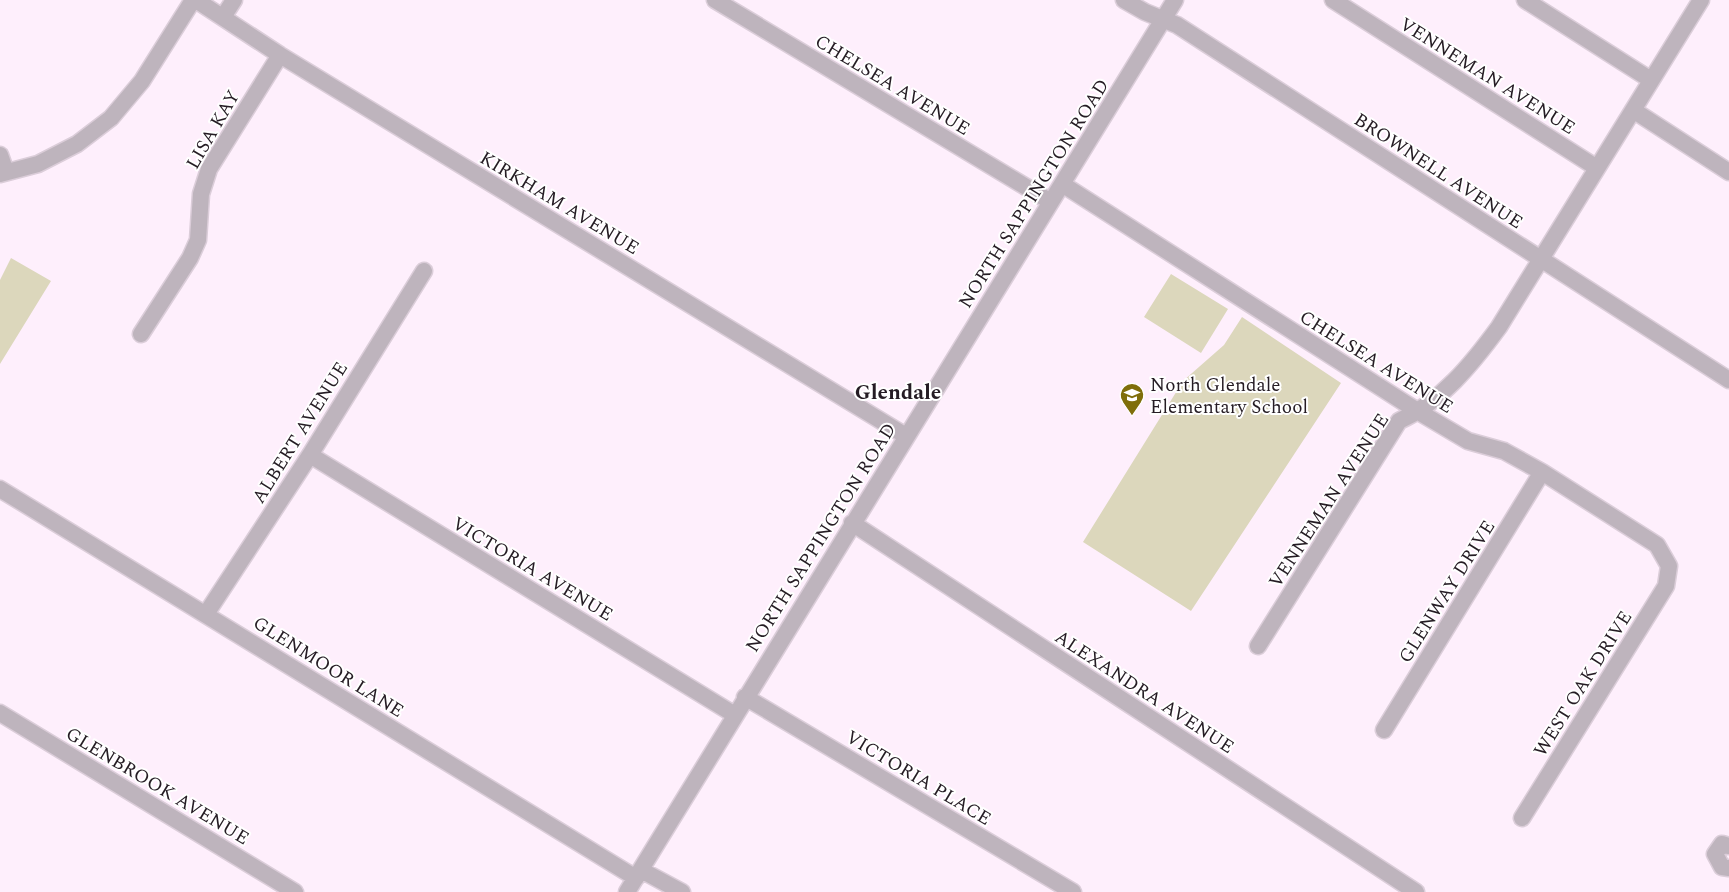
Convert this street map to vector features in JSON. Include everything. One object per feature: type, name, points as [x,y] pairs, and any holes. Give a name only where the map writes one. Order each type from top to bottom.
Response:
[{"type":"street","name":"KIRKHAM AVENUE","points":[[194,0],[280,55],[906,436]]},
{"type":"street","points":[[0,155],[3,173],[38,164],[77,144],[111,118],[142,81],[194,0]]},
{"type":"street","points":[[223,17],[234,0]]},
{"type":"street","name":"CHELSEA AVENUE","points":[[715,0],[1051,202]]},
{"type":"street","name":"BROWNELL AVENUE","points":[[1124,0],[1144,12],[1177,25],[1729,380]]},
{"type":"street","name":"NORTH SAPPINGTON ROAD","points":[[627,892],[745,697],[1175,0]]},
{"type":"street","name":"VENNEMAN AVENUE","points":[[1333,0],[1597,168]]},
{"type":"street","points":[[1525,0],[1651,80]]},
{"type":"street","name":"VENNEMAN AVENUE","points":[[1258,646],[1399,421],[1418,412],[1436,399],[1483,350],[1701,0]]},
{"type":"street","name":"LISA KAY","points":[[141,334],[182,271],[198,240],[200,194],[208,169],[280,55]]},
{"type":"street","points":[[1632,110],[1729,172]]},
{"type":"street","name":"CHELSEA AVENUE","points":[[1062,184],[1418,412],[1468,441],[1504,451],[1542,472],[1657,545],[1669,566]]},
{"type":"street","name":"ALBERT AVENUE","points":[[206,614],[310,455],[424,270]]},
{"type":"street","name":"VICTORIA AVENUE","points":[[310,455],[735,715]]},
{"type":"street","name":"GLENWAY DRIVE","points":[[1384,730],[1542,472]]},
{"type":"street","name":"GLENMOOR LANE","points":[[0,489],[638,874],[682,892]]},
{"type":"street","name":"ALEXANDRA AVENUE","points":[[852,523],[1416,892]]},
{"type":"street","name":"WEST OAK DRIVE","points":[[1522,818],[1666,586],[1669,566]]},
{"type":"street","name":"VICTORIA PLACE","points":[[745,697],[1073,892]]},
{"type":"street","name":"GLENBROOK AVENUE","points":[[0,713],[295,892]]},
{"type":"street","points":[[1729,846],[1722,844],[1715,854],[1722,866],[1729,868]]},
{"type":"shaded area","points":[[11,258],[51,281],[0,364],[0,280]]},
{"type":"shaded area","points":[[1171,274],[1228,309],[1201,353],[1144,317]]},
{"type":"shaded area","points":[[1242,317],[1341,383],[1191,611],[1083,542],[1183,381],[1224,345]]},
{"type":"place","name":"North Glendale Elementary School","points":[[1132,416]]},
{"type":"district","name":"Glendale","points":[[898,392]]}]
